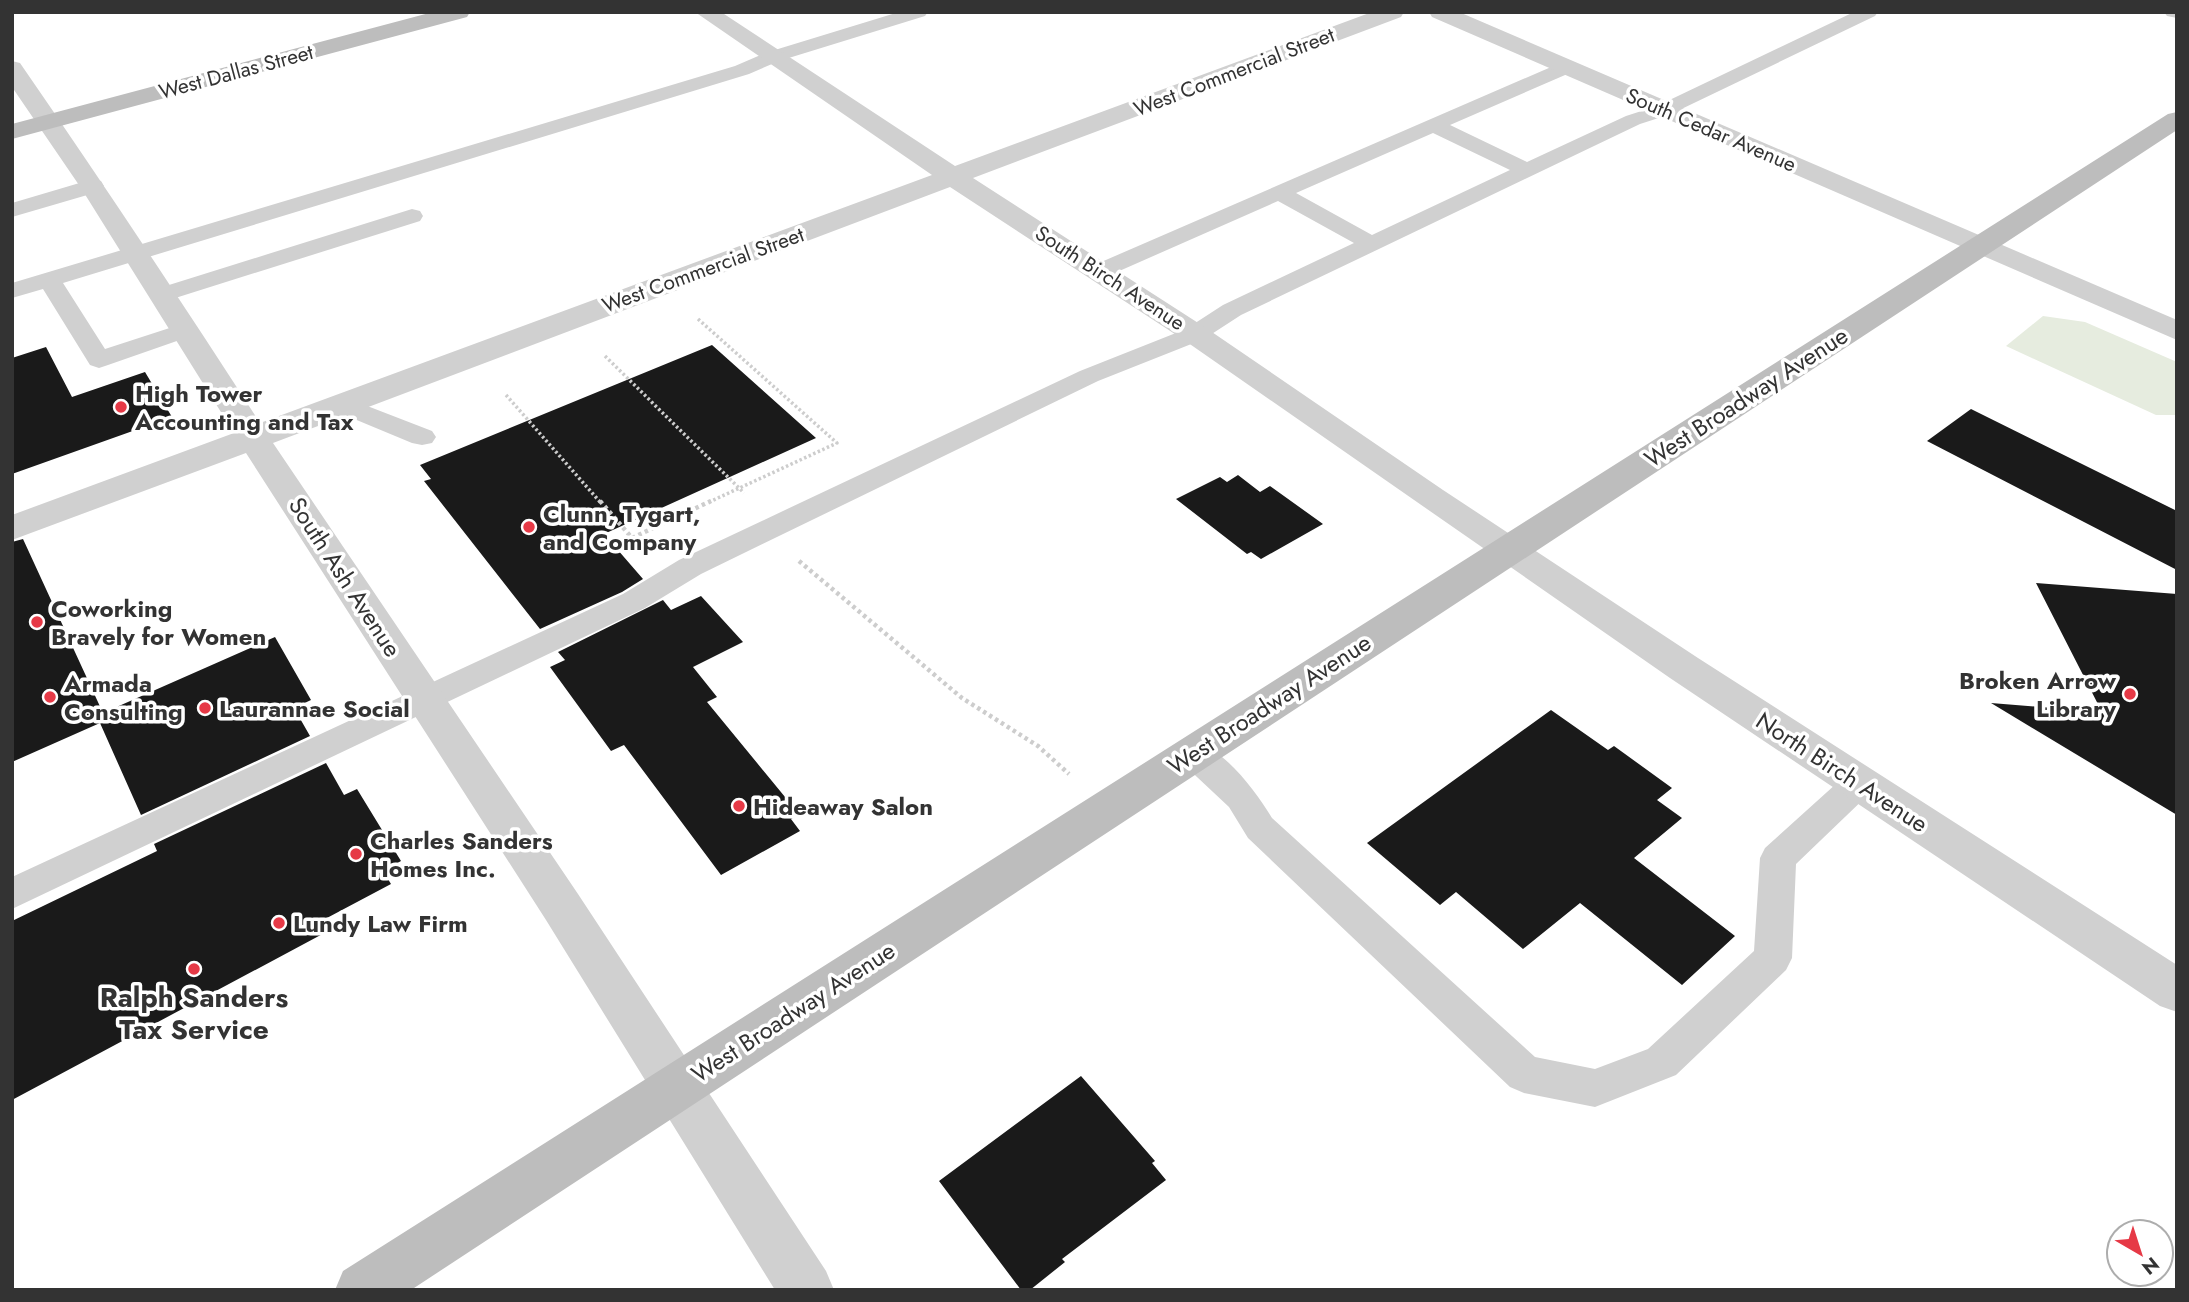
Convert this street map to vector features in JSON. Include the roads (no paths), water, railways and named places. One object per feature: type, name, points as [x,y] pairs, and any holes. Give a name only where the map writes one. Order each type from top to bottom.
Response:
[{"type":"street","name":"West Dallas Street","points":[[29,127],[459,12]]},
{"type":"street","name":"South Birch Avenue","points":[[706,12],[1195,334],[1431,498],[1510,549]]},
{"type":"street","name":"West Commercial Street","points":[[12,528],[1393,12]]},
{"type":"street","name":"South Cedar Avenue","points":[[1440,12],[2177,331]]},
{"type":"street","name":"South Ash Avenue","points":[[12,68],[29,127],[93,186],[134,254],[807,1290]]},
{"type":"street","name":"West Broadway Avenue","points":[[362,1290],[2177,119]]},
{"type":"street","name":"North Birch Avenue","points":[[1510,549],[1859,783],[2177,991]]},
{"type":"lane","points":[[12,291],[743,70],[772,57],[919,12]]},
{"type":"lane","points":[[12,894],[634,601],[690,566],[1089,376],[1195,334],[1232,310],[1633,120],[1664,110],[1869,12]]},
{"type":"lane","points":[[1100,271],[1565,68]]},
{"type":"lane","points":[[1433,125],[1527,170]]},
{"type":"lane","points":[[12,210],[93,186]]},
{"type":"lane","points":[[1279,193],[1372,244]]},
{"type":"lane","points":[[161,295],[412,216]]},
{"type":"lane","points":[[49,280],[99,360],[185,330]]},
{"type":"lane","points":[[344,405],[422,437]]},
{"type":"lane","points":[[1193,753],[1241,797],[1260,828],[1524,1074],[1595,1088],[1662,1062],[1773,958],[1778,858],[1859,783]]},
{"type":"place","name":"High Tower Accounting and Tax","points":[[121,407]]},
{"type":"place","name":"Clunn, Tygart, and Company","points":[[529,527]]},
{"type":"place","name":"Coworking Bravely for Women","points":[[37,622]]},
{"type":"place","name":"Broken Arrow Library","points":[[2130,694]]},
{"type":"place","name":"Armada Consulting","points":[[50,697]]},
{"type":"place","name":"Laurannae Social","points":[[205,708]]},
{"type":"place","name":"Hideaway Salon","points":[[739,806]]},
{"type":"place","name":"Charles Sanders Homes Inc.","points":[[356,854]]},
{"type":"place","name":"Lundy Law Firm","points":[[279,923]]},
{"type":"place","name":"Ralph Sanders Tax Service","points":[[194,969]]}]
